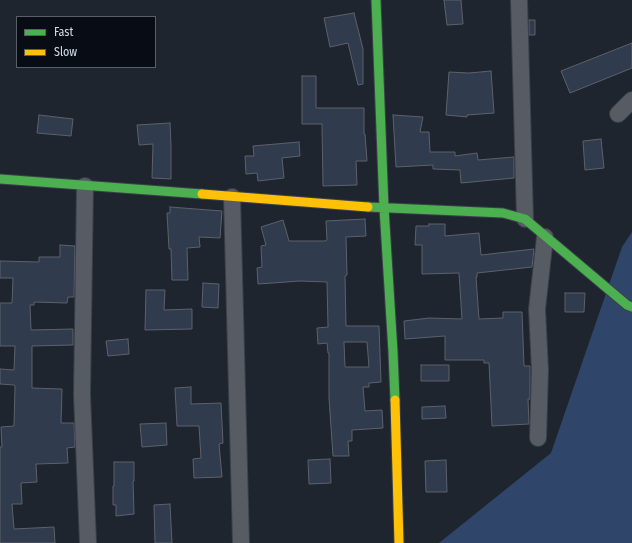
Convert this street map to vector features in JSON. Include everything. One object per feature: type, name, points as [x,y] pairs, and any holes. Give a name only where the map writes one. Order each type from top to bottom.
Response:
[{"type":"street","points":[[376,0],[384,208],[393,352],[399,543]]},
{"type":"street","points":[[519,0],[525,219]]},
{"type":"street","points":[[618,114],[632,100]]},
{"type":"street","points":[[0,179],[384,208],[503,213],[525,219],[632,307]]},
{"type":"street","points":[[85,186],[82,395],[88,543]]},
{"type":"street","points":[[232,197],[241,543]]},
{"type":"street","points":[[538,438],[540,370],[537,309],[545,237]]},
{"type":"shaded area","points":[[632,232],[632,543],[439,543],[551,453],[622,247]]},
{"type":"building","points":[[444,0],[461,0],[463,24],[447,25]]},
{"type":"building","points":[[354,13],[363,49],[363,84],[358,85],[348,43],[330,47],[324,18]]},
{"type":"building","points":[[529,20],[535,20],[535,35],[529,35]]},
{"type":"building","points":[[632,43],[632,68],[570,93],[561,71]]},
{"type":"building","points":[[491,71],[494,113],[467,115],[467,117],[446,115],[449,72],[469,73]]},
{"type":"building","points":[[302,76],[316,76],[316,108],[364,108],[364,134],[367,161],[356,161],[357,185],[323,186],[322,124],[302,124]]},
{"type":"building","points":[[39,115],[73,119],[71,136],[37,133]]},
{"type":"building","points":[[393,115],[423,117],[420,132],[429,132],[430,152],[455,152],[455,156],[477,153],[478,160],[514,157],[514,178],[461,183],[460,170],[433,169],[433,165],[396,167]]},
{"type":"building","points":[[170,123],[171,179],[152,178],[153,144],[139,145],[137,125]]},
{"type":"building","points":[[601,139],[604,168],[585,170],[583,141]]},
{"type":"building","points":[[299,142],[300,156],[282,158],[284,178],[258,181],[257,173],[246,174],[245,156],[254,156],[253,146]]},
{"type":"building","points":[[170,207],[222,211],[220,238],[199,237],[200,247],[187,248],[188,280],[172,280],[171,249],[169,249],[167,213],[170,213]]},
{"type":"building","points":[[365,219],[366,236],[346,237],[346,326],[379,326],[381,382],[369,383],[369,387],[363,387],[365,411],[382,410],[383,428],[352,430],[352,441],[348,441],[349,456],[333,456],[329,398],[329,353],[327,343],[318,344],[317,328],[328,327],[327,282],[300,281],[258,284],[257,268],[262,267],[261,246],[266,245],[261,227],[283,220],[289,241],[325,241],[327,240],[326,221]],"holes":[[[344,342],[367,342],[369,367],[345,367]]]},
{"type":"building","points":[[429,224],[445,224],[445,236],[479,233],[481,255],[534,249],[532,267],[477,273],[476,277],[479,319],[503,318],[503,312],[522,312],[524,366],[530,366],[530,399],[528,399],[529,424],[492,426],[489,363],[484,363],[484,360],[445,360],[445,336],[405,339],[404,321],[429,318],[462,319],[459,273],[422,274],[422,245],[415,245],[416,226],[429,226]]},
{"type":"building","points":[[60,245],[75,246],[74,297],[68,297],[67,303],[34,302],[34,305],[30,305],[31,330],[73,329],[73,345],[32,346],[32,388],[62,389],[61,423],[74,423],[75,447],[67,448],[68,463],[36,464],[37,482],[21,483],[22,504],[12,504],[14,529],[54,527],[55,543],[0,543],[1,427],[14,426],[15,386],[0,384],[0,369],[14,370],[15,346],[0,346],[0,303],[12,303],[13,278],[0,278],[0,261],[39,262],[39,257],[60,257]]},
{"type":"building","points":[[203,283],[219,284],[218,308],[202,307]]},
{"type":"building","points":[[146,290],[165,290],[164,310],[192,309],[192,329],[145,330]]},
{"type":"building","points":[[565,293],[585,293],[584,312],[565,312]]},
{"type":"building","points":[[128,339],[129,354],[108,356],[106,341]]},
{"type":"building","points":[[421,365],[449,365],[449,381],[421,381]]},
{"type":"building","points":[[191,387],[191,404],[221,403],[223,443],[219,444],[222,477],[194,478],[193,459],[201,458],[199,426],[177,426],[175,388]]},
{"type":"building","points":[[445,406],[446,418],[422,419],[422,407]]},
{"type":"building","points":[[166,423],[167,445],[142,447],[140,424]]},
{"type":"building","points":[[330,459],[331,483],[309,484],[308,460]]},
{"type":"building","points":[[446,460],[447,492],[426,492],[425,461]]},
{"type":"building","points":[[114,462],[134,462],[134,514],[116,516],[116,505],[113,505]]},
{"type":"building","points":[[170,504],[172,543],[155,543],[154,505]]},
{"type":"traffic: fast","points":[[376,0],[384,208],[395,400]]},
{"type":"traffic: fast","points":[[0,179],[202,194]]},
{"type":"traffic: fast","points":[[368,207],[503,213],[525,219],[627,305],[632,307]]},
{"type":"traffic: slow","points":[[202,194],[368,207]]},
{"type":"traffic: slow","points":[[395,400],[399,543]]}]
